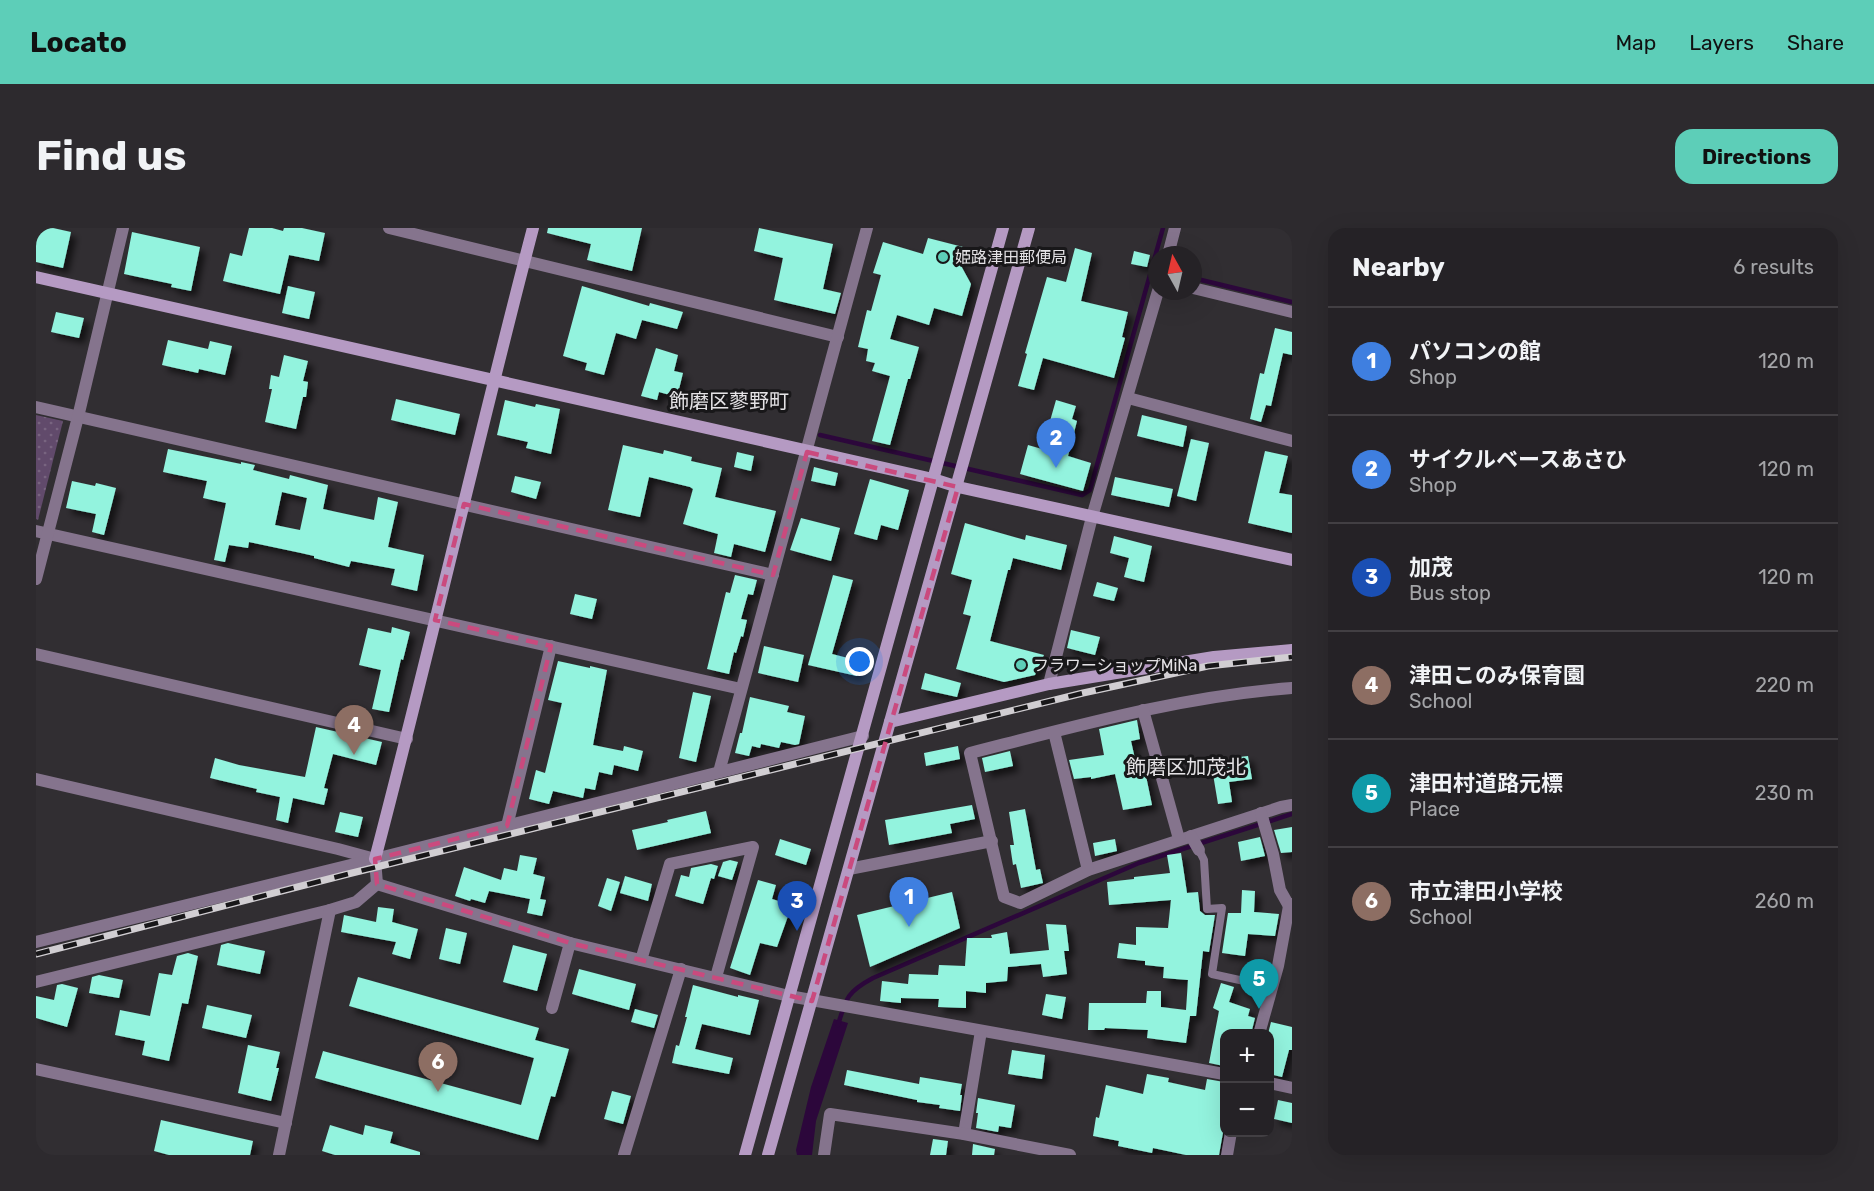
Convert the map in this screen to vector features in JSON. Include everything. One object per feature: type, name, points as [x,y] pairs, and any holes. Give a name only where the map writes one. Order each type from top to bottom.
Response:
[{"type":"street","points":[[36,579],[41,533],[78,417],[123,228]]},
{"type":"street","points":[[389,228],[838,337]]},
{"type":"street","points":[[377,884],[375,859],[407,739],[532,228]]},
{"type":"street","points":[[719,772],[867,228]]},
{"type":"street","points":[[745,1155],[1003,228]]},
{"type":"street","points":[[768,1155],[958,487],[1029,228]]},
{"type":"street","points":[[1170,246],[1175,228]]},
{"type":"street","points":[[36,277],[933,479],[958,487],[1292,560]]},
{"type":"street","points":[[1202,290],[1292,312]]},
{"type":"street","points":[[1049,684],[1092,517],[1155,300]]},
{"type":"street","points":[[1128,398],[1292,441]]},
{"type":"street","points":[[36,407],[773,575]]},
{"type":"street","points":[[41,533],[741,689]]},
{"type":"street","points":[[507,826],[551,646]]},
{"type":"street","points":[[890,722],[1049,684],[1214,657],[1292,650]]},
{"type":"street","points":[[36,654],[407,739]]},
{"type":"street","points":[[1292,688],[1253,691],[1143,710],[970,753],[1004,897],[1020,903],[1089,870],[1185,837],[1292,805]]},
{"type":"street","points":[[1143,710],[1185,837],[1199,850]]},
{"type":"street","points":[[1054,732],[1089,870]]},
{"type":"street","points":[[36,942],[863,736]]},
{"type":"street","points":[[36,779],[375,859]]},
{"type":"street","points":[[1260,1029],[1278,966],[1290,905],[1280,890],[1267,828],[1261,813]]},
{"type":"street","points":[[849,869],[992,841]]},
{"type":"street","points":[[641,960],[670,864],[753,848],[716,977]]},
{"type":"street","points":[[36,982],[330,910],[356,902],[377,884]]},
{"type":"street","points":[[377,884],[570,943],[789,996],[1220,1073]]},
{"type":"street","points":[[279,1155],[330,910]]},
{"type":"street","points":[[552,1008],[570,943]]},
{"type":"street","points":[[624,1155],[681,969]]},
{"type":"street","points":[[964,1134],[981,1030]]},
{"type":"street","points":[[36,1069],[286,1123]]},
{"type":"street","points":[[1274,1084],[1292,1088]]},
{"type":"street","points":[[824,1155],[830,1114],[964,1134],[1071,1155]]},
{"type":"street","points":[[1227,1155],[1230,1137]]},
{"type":"lane","points":[[1199,850],[1204,860],[1207,909],[1222,908],[1212,974],[1272,987]]},
{"type":"highlighted area","points":[[807,452],[958,487],[812,1001],[570,943],[377,884],[375,859],[507,826],[551,646],[435,620],[464,504],[773,575]]},
{"type":"shaded area","points":[[36,415],[63,421],[38,520],[36,519]]},
{"type":"shaded area","points":[[834,1019],[848,1023],[816,1121],[812,1155],[797,1155],[796,1150],[811,1087]]},
{"type":"building","points":[[36,228],[53,228],[71,232],[63,268],[36,262]]},
{"type":"building","points":[[249,228],[272,228],[283,231],[284,228],[302,228],[325,233],[319,261],[289,255],[280,294],[223,281],[230,253],[242,256]]},
{"type":"building","points":[[548,228],[642,228],[632,271],[587,260],[591,244],[547,233]]},
{"type":"building","points":[[759,228],[833,244],[823,289],[841,293],[835,314],[774,300],[783,258],[754,251]]},
{"type":"building","points":[[132,232],[200,247],[191,291],[171,287],[172,284],[124,274]]},
{"type":"building","points":[[928,238],[963,247],[959,262],[971,284],[962,316],[934,308],[929,325],[897,315],[890,339],[919,347],[890,445],[872,441],[890,376],[872,371],[875,363],[866,361],[868,349],[858,347],[867,310],[871,311],[881,275],[873,273],[883,242],[923,254]]},
{"type":"building","points":[[1075,248],[1092,253],[1081,301],[1128,312],[1122,337],[1125,338],[1114,378],[1043,358],[1034,390],[1018,386],[1047,277],[1066,282]]},
{"type":"building","points":[[1134,251],[1148,254],[1147,267],[1131,264]]},
{"type":"building","points":[[288,286],[315,292],[309,319],[282,313]]},
{"type":"building","points":[[582,286],[649,306],[650,303],[683,312],[677,329],[642,320],[636,339],[616,333],[604,375],[585,370],[587,363],[563,356]]},
{"type":"building","points":[[56,312],[84,318],[79,338],[51,332]]},
{"type":"building","points":[[1275,328],[1292,332],[1292,355],[1283,353],[1271,406],[1266,405],[1261,422],[1250,419],[1260,373],[1264,374]]},
{"type":"building","points":[[168,340],[208,349],[210,341],[232,346],[225,375],[199,369],[198,373],[162,365]]},
{"type":"building","points":[[656,348],[678,355],[674,371],[683,373],[677,397],[659,392],[657,400],[641,396]]},
{"type":"building","points":[[284,355],[308,361],[303,381],[308,382],[306,397],[303,397],[296,429],[265,422],[272,389],[269,389],[271,375],[279,377]]},
{"type":"building","points":[[396,399],[460,414],[455,435],[391,420]]},
{"type":"building","points":[[505,400],[535,407],[536,404],[560,409],[551,454],[526,448],[528,442],[497,435]]},
{"type":"building","points":[[1056,400],[1076,406],[1072,419],[1077,421],[1068,456],[1091,463],[1083,491],[1020,474],[1028,445],[1042,449]]},
{"type":"building","points":[[1142,415],[1187,426],[1183,447],[1137,436]]},
{"type":"building","points":[[1191,439],[1209,443],[1196,501],[1177,496]]},
{"type":"building","points":[[623,445],[663,454],[664,450],[692,457],[691,461],[722,468],[715,497],[776,511],[765,552],[734,544],[731,557],[714,553],[718,534],[683,524],[693,489],[690,487],[649,477],[640,517],[608,510]]},
{"type":"building","points":[[168,449],[255,465],[253,470],[289,479],[290,475],[328,485],[323,509],[374,520],[378,497],[398,502],[388,547],[424,555],[417,591],[391,585],[395,569],[351,561],[349,567],[314,558],[314,556],[249,542],[248,548],[229,545],[225,562],[214,560],[226,503],[203,498],[207,481],[163,472]],"holes":[[[282,492],[307,498],[300,530],[275,525]]]},
{"type":"building","points":[[1265,451],[1288,456],[1279,493],[1292,495],[1292,533],[1248,523]]},
{"type":"building","points":[[737,452],[754,456],[751,471],[734,467]]},
{"type":"building","points":[[814,467],[838,473],[835,486],[811,481]]},
{"type":"building","points":[[515,476],[541,482],[536,499],[511,492]]},
{"type":"building","points":[[1115,477],[1173,489],[1169,507],[1111,495]]},
{"type":"building","points":[[870,479],[909,490],[898,530],[881,525],[877,540],[854,534]]},
{"type":"building","points":[[72,481],[116,488],[104,535],[92,532],[96,514],[66,508]]},
{"type":"building","points":[[801,518],[840,528],[831,561],[790,550]]},
{"type":"building","points":[[965,523],[1025,540],[1026,535],[1067,545],[1061,570],[1013,558],[990,641],[1044,655],[1035,675],[1004,682],[956,669],[971,616],[963,614],[972,580],[951,574]]},
{"type":"building","points":[[1114,536],[1152,546],[1144,582],[1124,577],[1129,558],[1110,553]]},
{"type":"building","points":[[735,575],[757,580],[753,595],[748,594],[741,619],[747,620],[743,637],[741,636],[736,653],[734,652],[729,674],[707,669],[726,592],[730,593]]},
{"type":"building","points":[[833,575],[853,580],[832,654],[860,661],[857,676],[808,665]]},
{"type":"building","points":[[1097,582],[1118,588],[1114,601],[1093,596]]},
{"type":"building","points":[[575,594],[597,599],[592,619],[570,614]]},
{"type":"building","points":[[392,627],[410,632],[403,660],[401,659],[389,712],[372,709],[381,670],[359,665],[368,628],[391,633]]},
{"type":"building","points":[[1071,630],[1100,637],[1095,655],[1067,648]]},
{"type":"building","points":[[764,646],[804,655],[798,682],[758,673]]},
{"type":"building","points":[[558,661],[607,670],[593,745],[623,751],[624,746],[643,751],[638,771],[614,765],[612,775],[599,772],[595,790],[585,788],[583,798],[553,791],[549,804],[529,799],[536,770],[545,773],[562,703],[548,700]]},
{"type":"building","points":[[925,673],[961,683],[957,697],[921,689]]},
{"type":"building","points":[[693,692],[711,696],[696,762],[679,758]]},
{"type":"building","points":[[750,697],[789,706],[787,712],[805,716],[799,744],[781,742],[779,748],[761,744],[760,748],[752,746],[749,756],[735,753]]},
{"type":"building","points":[[1137,720],[1140,739],[1131,741],[1138,772],[1145,771],[1152,805],[1123,810],[1115,774],[1091,779],[1091,777],[1074,779],[1069,760],[1104,755],[1099,729]]},
{"type":"building","points":[[316,727],[382,742],[376,765],[333,754],[324,788],[328,789],[324,805],[293,798],[288,823],[276,820],[280,797],[210,778],[215,758],[239,765],[305,777]]},
{"type":"building","points":[[958,746],[960,759],[926,766],[924,753]]},
{"type":"building","points":[[1010,751],[1013,766],[985,772],[982,758]]},
{"type":"building","points":[[1248,756],[1252,779],[1229,782],[1232,802],[1218,804],[1212,768],[1231,765],[1230,758]]},
{"type":"building","points":[[972,805],[975,819],[950,824],[952,833],[889,845],[885,820]]},
{"type":"building","points":[[1025,809],[1036,870],[1040,869],[1043,883],[1021,888],[1016,864],[1013,865],[1010,845],[1014,845],[1009,812]]},
{"type":"building","points":[[706,811],[711,833],[637,850],[632,830]]},
{"type":"building","points":[[340,812],[363,817],[358,837],[335,832]]},
{"type":"building","points":[[1292,827],[1292,852],[1281,853],[1274,830]]},
{"type":"building","points":[[1260,837],[1265,856],[1241,861],[1238,842]]},
{"type":"building","points":[[780,839],[811,849],[806,865],[775,855]]},
{"type":"building","points":[[1115,839],[1117,851],[1095,856],[1093,843]]},
{"type":"building","points":[[1181,853],[1187,893],[1198,892],[1200,911],[1205,915],[1215,915],[1209,952],[1203,951],[1196,1016],[1190,1016],[1186,1043],[1147,1038],[1148,1030],[1105,1028],[1104,1030],[1088,1030],[1089,1003],[1146,1003],[1147,991],[1161,991],[1161,1007],[1186,1010],[1188,980],[1163,978],[1164,967],[1145,965],[1145,961],[1117,958],[1119,943],[1136,945],[1136,927],[1168,928],[1171,900],[1109,905],[1107,882],[1170,873],[1167,855]]},
{"type":"building","points":[[520,855],[537,858],[533,874],[545,877],[540,899],[546,900],[542,916],[527,913],[530,899],[489,891],[485,903],[455,896],[464,867],[501,880],[504,868],[517,871]]},
{"type":"building","points":[[730,860],[738,862],[732,880],[718,876],[723,862]]},
{"type":"building","points":[[711,864],[718,866],[714,879],[711,878],[703,904],[675,896],[681,875],[689,877],[691,868]]},
{"type":"building","points":[[625,876],[652,884],[648,901],[620,893]]},
{"type":"building","points":[[607,878],[620,882],[611,911],[598,906]]},
{"type":"building","points":[[758,880],[776,885],[772,899],[792,905],[777,947],[760,943],[750,975],[730,968]]},
{"type":"building","points":[[1242,890],[1255,891],[1254,912],[1279,914],[1275,936],[1248,934],[1245,956],[1222,953],[1228,913],[1241,913]]},
{"type":"building","points":[[952,892],[960,928],[870,967],[857,915]]},
{"type":"building","points":[[378,907],[394,909],[392,922],[418,929],[410,959],[392,954],[396,942],[341,932],[344,915],[376,922]]},
{"type":"building","points":[[1046,924],[1066,925],[1069,951],[1064,951],[1067,974],[1043,977],[1041,964],[1008,967],[1007,981],[986,983],[986,993],[966,991],[966,1008],[938,1007],[939,999],[901,998],[901,1003],[880,1001],[882,981],[908,984],[909,974],[938,975],[939,965],[965,966],[967,938],[992,938],[991,935],[1007,932],[1010,954],[1049,950]]},
{"type":"building","points":[[446,928],[467,933],[460,964],[439,959]]},
{"type":"building","points":[[228,943],[265,951],[260,974],[217,965],[221,945]]},
{"type":"building","points":[[513,945],[547,954],[537,991],[503,982]]},
{"type":"building","points":[[188,953],[198,956],[188,1004],[182,1003],[169,1061],[142,1055],[145,1041],[115,1035],[120,1010],[150,1016],[159,973],[172,975],[177,956]]},
{"type":"building","points":[[579,969],[636,984],[629,1010],[572,994]]},
{"type":"building","points":[[99,975],[123,980],[119,998],[89,993],[92,977]]},
{"type":"building","points":[[358,977],[539,1028],[535,1040],[569,1049],[555,1097],[551,1096],[538,1140],[315,1078],[323,1051],[521,1105],[534,1058],[349,1006]]},
{"type":"building","points":[[1221,983],[1234,987],[1229,1002],[1250,1009],[1248,1016],[1255,1018],[1252,1029],[1220,1029],[1220,1065],[1209,1063],[1219,1011],[1213,1008]]},
{"type":"building","points":[[57,985],[78,988],[67,1027],[36,1018],[36,996],[54,1000]]},
{"type":"building","points":[[693,985],[759,1000],[750,1035],[702,1024],[695,1049],[733,1058],[729,1074],[672,1063],[687,1017],[685,1017]]},
{"type":"building","points":[[1046,994],[1066,997],[1062,1019],[1042,1015]]},
{"type":"building","points":[[207,1005],[252,1015],[246,1038],[202,1028]]},
{"type":"building","points":[[635,1009],[658,1015],[654,1028],[631,1022]]},
{"type":"building","points":[[1271,1022],[1292,1027],[1292,1050],[1289,1050],[1282,1077],[1274,1075],[1274,1029],[1269,1029]]},
{"type":"building","points":[[248,1045],[280,1052],[276,1068],[279,1068],[271,1101],[238,1093]]},
{"type":"building","points":[[1012,1050],[1045,1055],[1042,1079],[1008,1074]]},
{"type":"building","points":[[847,1070],[919,1084],[920,1077],[962,1084],[960,1111],[844,1085]]},
{"type":"building","points":[[1147,1074],[1169,1078],[1168,1082],[1205,1090],[1207,1079],[1220,1081],[1220,1137],[1222,1137],[1219,1155],[1186,1155],[1153,1148],[1152,1153],[1118,1146],[1119,1141],[1093,1136],[1106,1085],[1143,1094]]},
{"type":"building","points":[[612,1091],[631,1096],[623,1124],[604,1119]]},
{"type":"building","points":[[978,1098],[1015,1105],[1011,1128],[999,1126],[998,1132],[976,1128]]},
{"type":"building","points":[[1278,1100],[1292,1103],[1292,1123],[1274,1119]]},
{"type":"building","points":[[161,1120],[253,1141],[250,1155],[169,1155],[154,1151]]},
{"type":"building","points":[[330,1125],[363,1135],[365,1125],[393,1132],[390,1143],[420,1152],[420,1155],[335,1155],[322,1151]]},
{"type":"building","points":[[933,1139],[948,1141],[946,1155],[930,1155]]},
{"type":"building","points":[[973,1144],[995,1149],[994,1155],[972,1155]]},
{"type":"waterway","points":[[820,435],[1082,495],[1090,490],[1163,228]]},
{"type":"waterway","points":[[1202,280],[1292,302]]},
{"type":"waterway","points":[[838,1025],[849,997],[858,987],[873,978],[1139,863],[1292,814]]},
{"type":"railway","points":[[36,954],[348,874],[1083,693],[1208,666],[1292,657]]},
{"type":"place","name":"姫路津田郵便局","points":[[943,257]]},
{"type":"place","name":"サイクルベースあさひ","points":[[1056,468]]},
{"type":"place","name":"フラワーショップMiNa","points":[[1021,665]]},
{"type":"place","name":"津田このみ保育園","points":[[354,755]]},
{"type":"place","name":"パソコンの館","points":[[909,927]]},
{"type":"place","name":"加茂","points":[[797,931]]},
{"type":"place","name":"津田村道路元標","points":[[1259,1009]]},
{"type":"place","name":"市立津田小学校","points":[[438,1092]]},
{"type":"district","name":"飾磨区蓼野町","points":[[729,401]]},
{"type":"district","name":"飾磨区加茂北","points":[[1186,767]]}]
